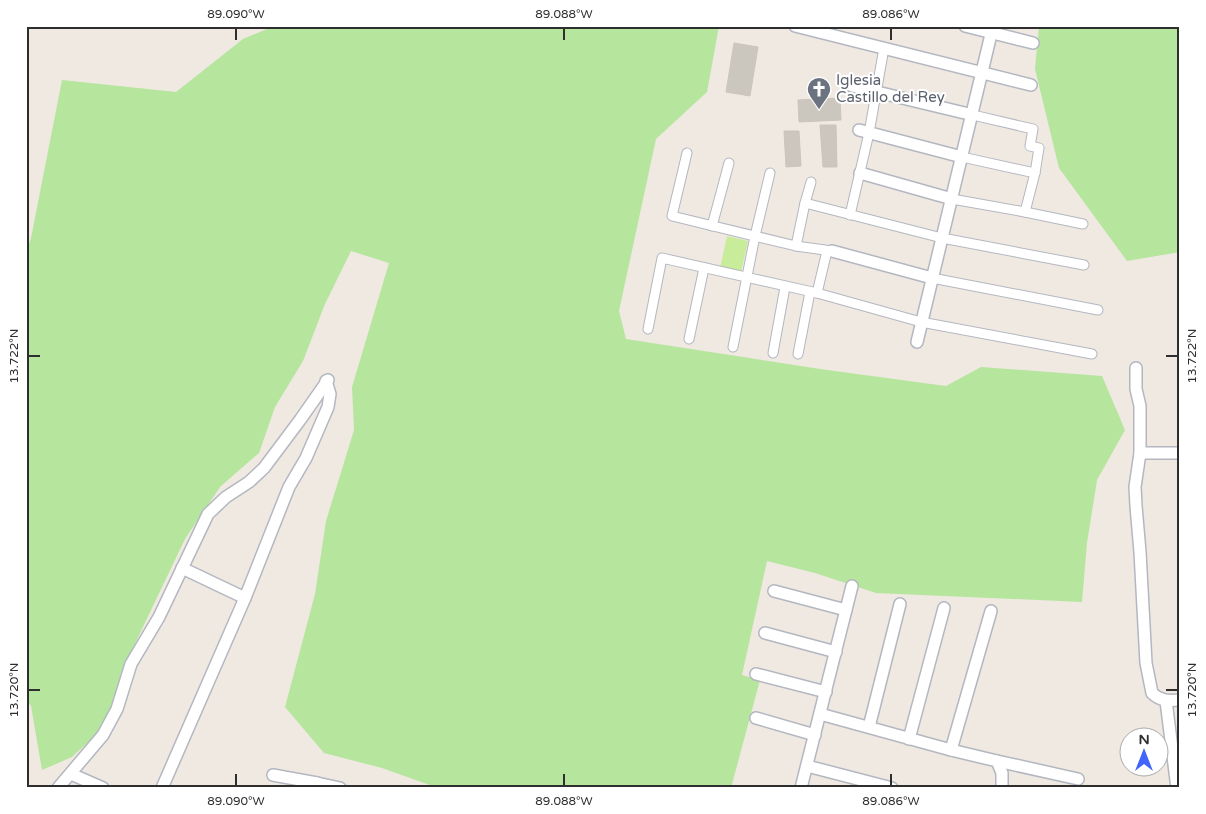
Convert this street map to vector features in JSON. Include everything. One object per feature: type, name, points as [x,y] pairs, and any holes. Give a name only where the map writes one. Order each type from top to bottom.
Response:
[{"type":"street","points":[[795,26],[1031,85]]},
{"type":"street","points":[[965,26],[992,30],[1033,43]]},
{"type":"street","points":[[917,342],[992,30]]},
{"type":"street","points":[[850,215],[860,173],[864,131],[877,92],[884,48]]},
{"type":"street","points":[[852,86],[1033,130],[1030,146],[1039,148],[1025,212]]},
{"type":"street","points":[[864,131],[962,157],[1035,173]]},
{"type":"street","points":[[687,153],[672,216],[796,246],[830,251],[932,278],[1098,310]]},
{"type":"street","points":[[712,226],[728,163]]},
{"type":"street","points":[[733,347],[746,278],[770,173]]},
{"type":"street","points":[[860,173],[952,199],[1083,224]]},
{"type":"street","points":[[796,246],[811,182]]},
{"type":"street","points":[[805,203],[942,238],[1084,265]]},
{"type":"street","points":[[798,354],[813,292],[830,251]]},
{"type":"street","points":[[648,330],[662,258],[813,292],[921,322],[1092,354]]},
{"type":"street","points":[[689,339],[704,268]]},
{"type":"street","points":[[773,353],[785,287]]},
{"type":"street","points":[[1136,368],[1136,389],[1140,406],[1140,453],[1135,487],[1146,662],[1154,696],[1166,701],[1180,700]]},
{"type":"street","points":[[58,788],[103,735],[117,709],[131,664],[160,617],[208,514],[226,497],[249,482],[264,468],[327,380],[330,394],[328,408],[306,458],[289,487],[245,598],[162,788]]},
{"type":"street","points":[[1140,453],[1180,453]]},
{"type":"street","points":[[182,568],[245,598]]},
{"type":"street","points":[[801,788],[852,586]]},
{"type":"street","points":[[774,591],[846,610]]},
{"type":"street","points":[[869,728],[900,604]]},
{"type":"street","points":[[909,738],[944,608]]},
{"type":"street","points":[[951,750],[991,611]]},
{"type":"street","points":[[765,633],[836,652]]},
{"type":"street","points":[[756,674],[826,692]]},
{"type":"street","points":[[1166,701],[1177,788]]},
{"type":"street","points":[[820,714],[951,750],[1078,779]]},
{"type":"street","points":[[756,718],[815,735]]},
{"type":"street","points":[[997,761],[1002,773],[1002,788]]},
{"type":"street","points":[[807,766],[892,788]]},
{"type":"street","points":[[71,774],[103,788]]},
{"type":"street","points":[[273,775],[340,788]]},
{"type":"green space","points":[[274,26],[719,26],[707,92],[656,139],[619,311],[626,339],[946,386],[981,367],[1102,376],[1125,430],[1097,480],[1087,543],[1082,602],[876,593],[815,573],[767,561],[742,675],[760,680],[731,788],[438,788],[382,768],[324,753],[285,707],[315,594],[326,521],[354,430],[352,387],[389,263],[351,251],[325,304],[303,361],[275,407],[259,453],[220,487],[185,539],[121,673],[110,722],[72,757],[42,770],[31,706],[26,698],[26,252],[31,238],[62,80],[176,92],[243,39]]},
{"type":"green space","points":[[1039,26],[1180,26],[1180,252],[1127,261],[1059,168],[1035,69]]},
{"type":"green space","points":[[727,236],[748,241],[741,272],[720,268]]},
{"type":"building","points":[[734,43],[758,47],[750,96],[726,92]]},
{"type":"building","name":"Iglesia Castillo del Rey","points":[[840,98],[841,120],[799,122],[798,100]]},
{"type":"building","points":[[820,125],[836,125],[837,167],[823,167]]},
{"type":"building","points":[[784,131],[799,131],[801,166],[786,167]]},
{"type":"place","name":"Iglesia Castillo del Rey","points":[[819,110]]}]
